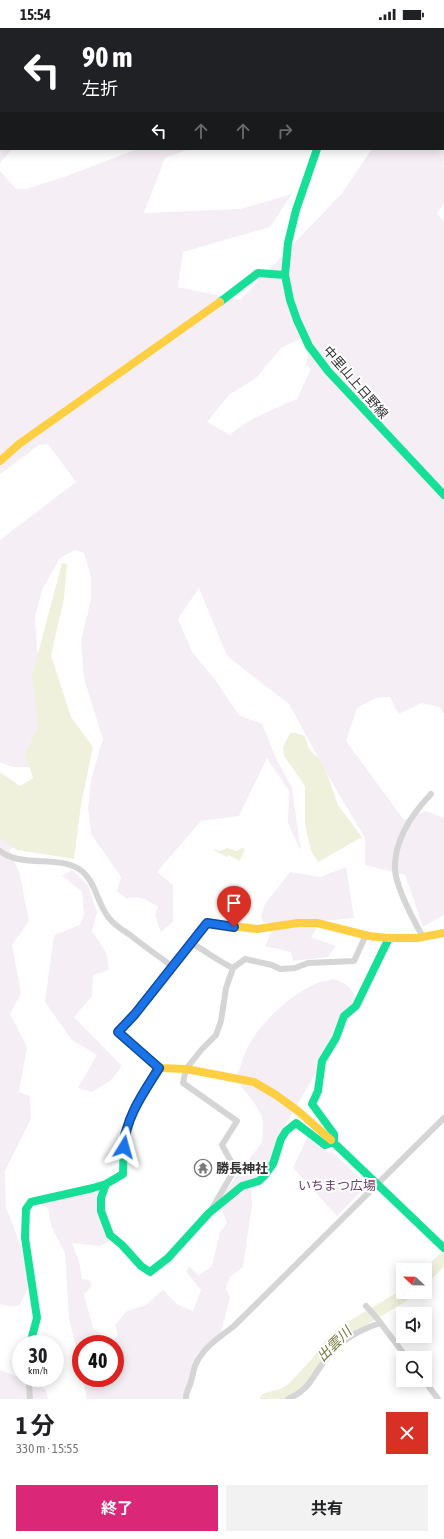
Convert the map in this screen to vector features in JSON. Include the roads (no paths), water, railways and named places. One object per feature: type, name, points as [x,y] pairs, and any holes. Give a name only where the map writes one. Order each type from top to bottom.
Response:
[{"type":"street","name":"中里山上日野線","points":[[317,150],[296,210],[288,243],[285,275],[290,300],[309,346],[328,371],[444,495]]},
{"type":"street","points":[[0,461],[18,444],[232,294],[258,273],[285,275]]},
{"type":"street","points":[[423,937],[412,918],[398,883],[395,871],[396,857],[401,838],[417,809],[431,794]]},
{"type":"street","points":[[0,851],[7,857],[70,865],[79,869],[90,880],[103,910],[115,925],[172,966]]},
{"type":"street","points":[[443,1246],[334,1142],[298,1111],[276,1095],[254,1082],[186,1070],[159,1068],[118,1032],[135,1014],[207,923],[252,929],[266,929],[292,923],[310,922],[366,935],[389,938],[423,937],[444,933]]},
{"type":"street","points":[[209,1213],[235,1169],[222,1145],[237,1121],[183,1083],[186,1070],[202,1049],[216,1035],[221,1021],[226,988],[233,968],[245,958],[272,965],[280,969],[295,968],[308,963],[354,962],[366,935]]},
{"type":"street","points":[[334,1142],[334,1134],[312,1104],[318,1091],[322,1061],[336,1038],[344,1016],[356,1006],[389,938]]},
{"type":"street","points":[[191,944],[207,951],[219,961],[233,968]]},
{"type":"street","points":[[32,1335],[36,1318],[25,1238],[26,1209],[31,1202],[106,1184],[123,1174],[124,1134],[136,1106],[159,1068]]},
{"type":"street","points":[[186,1399],[186,1394],[191,1383],[194,1367],[200,1355],[234,1326],[444,1118]]},
{"type":"street","points":[[106,1184],[101,1198],[101,1211],[110,1235],[141,1266],[150,1272],[168,1258],[209,1213],[242,1186],[259,1181],[265,1175],[273,1164],[281,1139],[286,1131],[296,1123],[325,1145],[334,1142]]},
{"type":"street","points":[[366,1306],[402,1351]]},
{"type":"street","points":[[288,1399],[297,1395],[306,1388],[325,1361],[346,1339],[378,1320]]},
{"type":"street","points":[[29,1387],[30,1399]]},
{"type":"street","points":[[429,1387],[438,1399]]},
{"type":"waterway","name":"出雲川","points":[[432,1270],[444,1258]]},
{"type":"waterway","name":"出雲川","points":[[266,1399],[284,1394],[293,1388],[317,1362],[329,1345],[344,1331],[398,1299]]},
{"type":"place","name":"勝長神社","points":[[203,1168]]},
{"type":"park label","name":"いちまつ広場","points":[[337,1185]]}]
